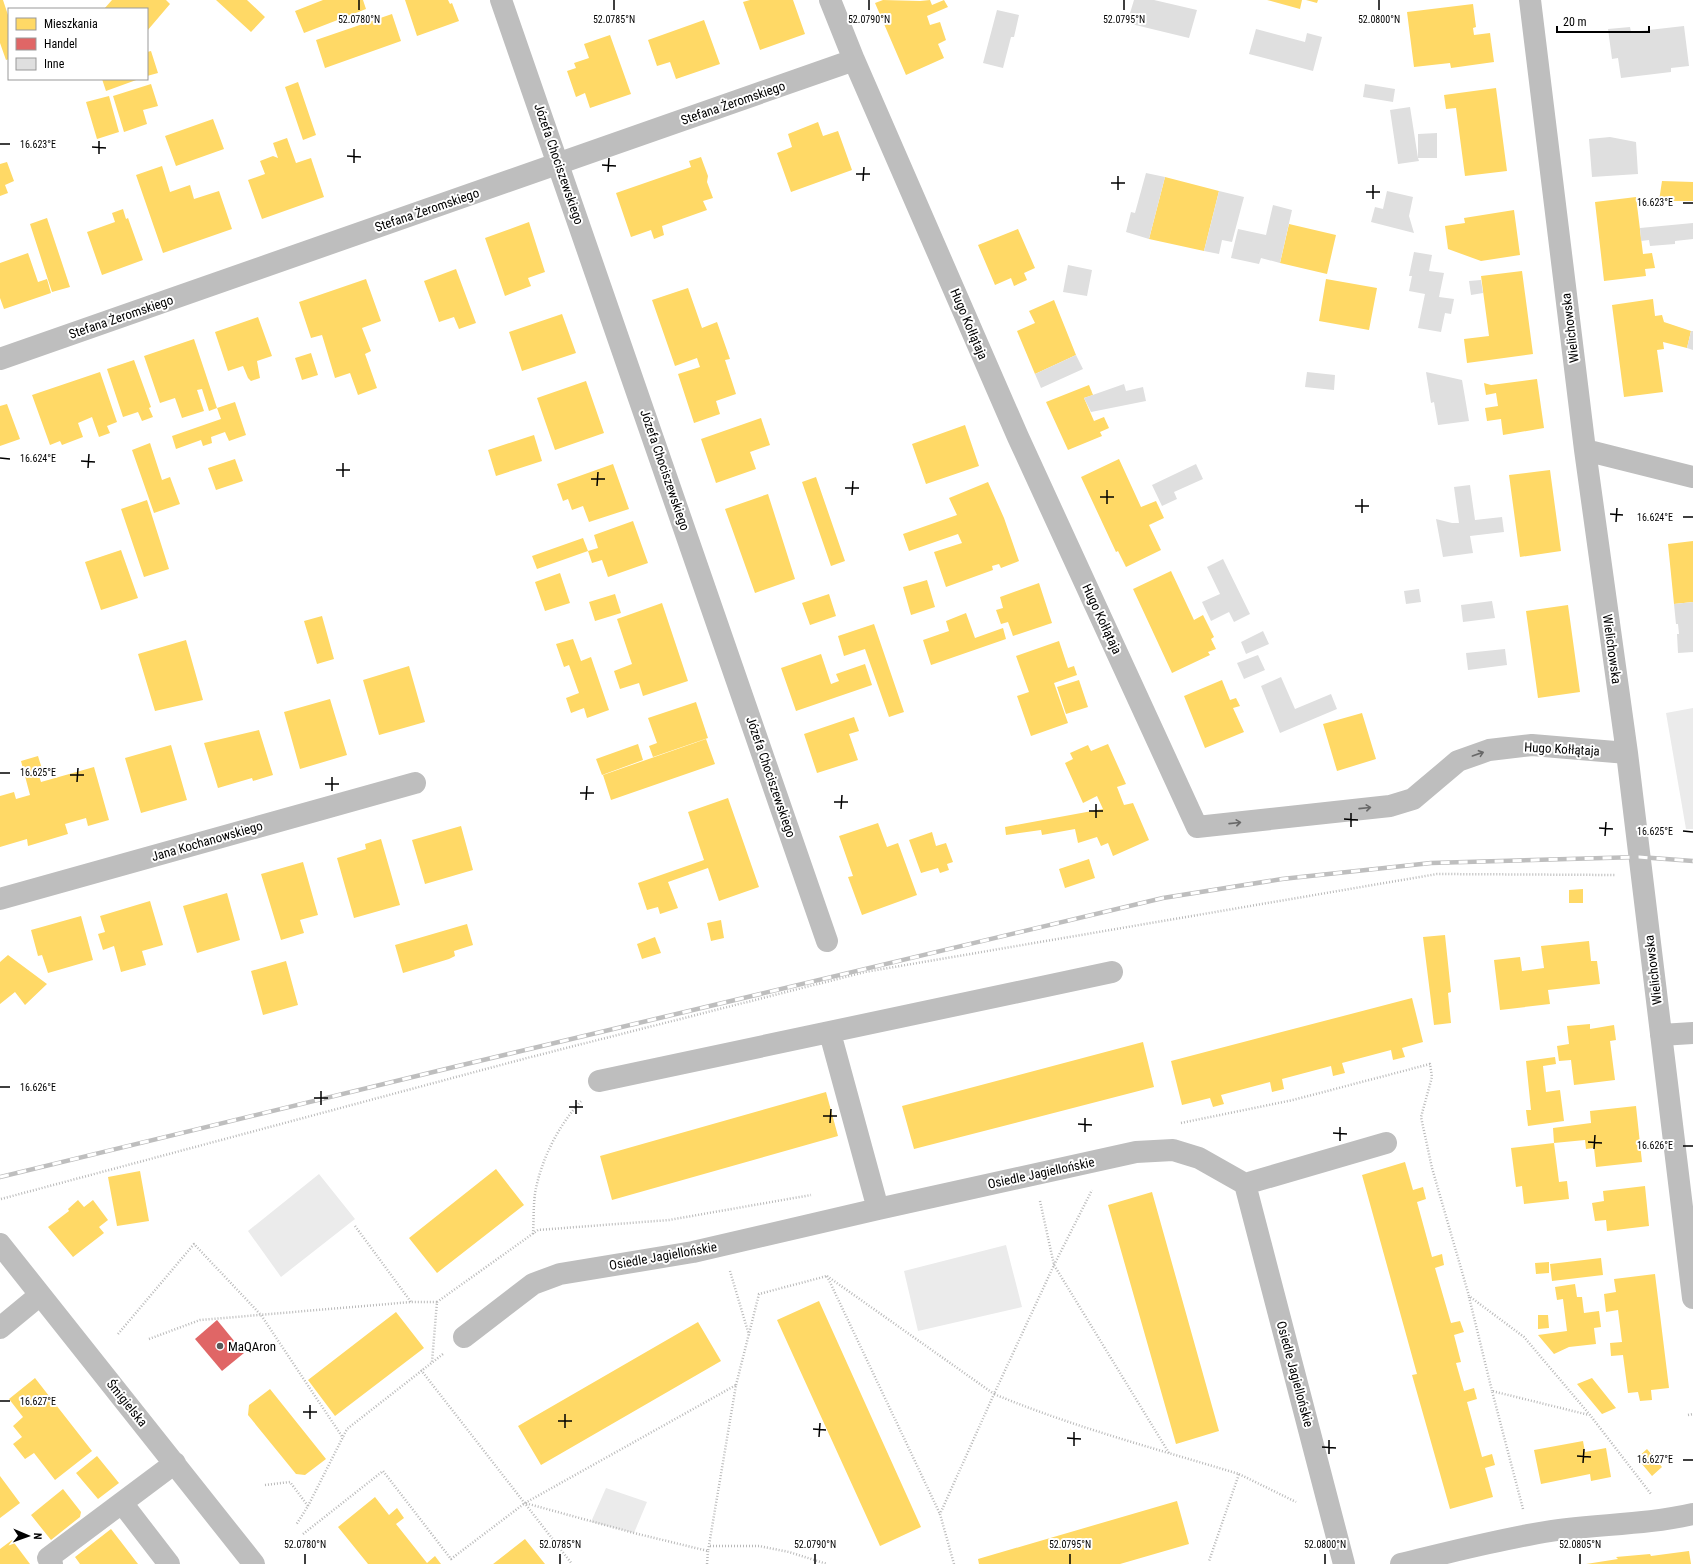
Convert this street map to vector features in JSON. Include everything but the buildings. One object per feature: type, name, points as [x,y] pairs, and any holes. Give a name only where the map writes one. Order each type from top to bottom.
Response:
[{"type":"street","name":"Józefa Chociszewskiego","points":[[501,0],[827,941]]},
{"type":"street","name":"Hugo Kołłątaja","points":[[830,0],[854,60],[1018,437],[1197,827],[1390,806],[1413,799],[1458,761],[1490,750],[1532,745],[1626,753]]},
{"type":"street","name":"Wielichowska","points":[[1530,0],[1585,450],[1626,753],[1693,1298]]},
{"type":"street","name":"Stefana Żeromskiego","points":[[0,359],[854,60]]},
{"type":"street","points":[[1585,450],[1693,477]]},
{"type":"street","name":"Jana Kochanowskiego","points":[[0,899],[415,783]]},
{"type":"street","points":[[599,1081],[1112,972]]},
{"type":"street","points":[[830,1033],[878,1209]]},
{"type":"street","points":[[1661,1035],[1693,1033]]},
{"type":"street","points":[[1245,1184],[1386,1143]]},
{"type":"street","name":"Osiedle Jagiellońskie","points":[[464,1337],[533,1284],[560,1274],[722,1245],[1136,1152],[1173,1150],[1199,1158],[1245,1184],[1344,1564]]},
{"type":"street","name":"Śmigielska","points":[[0,1244],[254,1564]]},
{"type":"street","points":[[0,1328],[40,1295]]},
{"type":"street","points":[[52,1564],[48,1558],[175,1463]]},
{"type":"street","points":[[122,1503],[169,1564]]},
{"type":"street","points":[[1401,1564],[1448,1552],[1551,1531],[1686,1518]]},
{"type":"path","points":[[1,1199],[520,1060],[865,972],[1437,874],[1622,875]]},
{"type":"path","points":[[1430,1064],[1432,1077],[1421,1117],[1432,1168],[1469,1296],[1492,1391],[1525,1515]]},
{"type":"path","points":[[533,1234],[536,1188],[551,1144],[573,1110],[599,1081]]},
{"type":"path","points":[[940,1514],[1054,1265],[1108,1158]]},
{"type":"path","points":[[1034,1174],[1054,1265],[1169,1453]]},
{"type":"path","points":[[355,1226],[411,1302]]},
{"type":"path","points":[[118,1334],[194,1244],[262,1315],[343,1438]]},
{"type":"path","points":[[722,1245],[749,1335]]},
{"type":"path","points":[[707,1564],[708,1550],[710,1546],[736,1385],[760,1294],[827,1276]]},
{"type":"path","points":[[827,1276],[994,1394],[1036,1412],[1239,1474],[1296,1502]]},
{"type":"path","points":[[827,1276],[940,1514],[954,1564]]},
{"type":"path","points":[[1469,1296],[1524,1337],[1590,1415],[1654,1497]]},
{"type":"path","points":[[149,1339],[200,1320],[411,1302],[437,1302],[432,1362]]},
{"type":"path","points":[[296,1525],[308,1506],[347,1429],[464,1337]]},
{"type":"path","points":[[421,1370],[572,1564]]},
{"type":"path","points":[[451,1559],[525,1503],[736,1385]]},
{"type":"path","points":[[1492,1391],[1590,1415]]},
{"type":"path","points":[[1688,1415],[1693,1414]]},
{"type":"path","points":[[303,1534],[382,1471],[454,1564]]},
{"type":"path","points":[[1209,1561],[1239,1474]]},
{"type":"path","points":[[265,1485],[290,1482],[308,1506]]},
{"type":"path","points":[[525,1503],[634,1534],[708,1550]]},
{"type":"path","points":[[710,1546],[759,1546],[789,1552],[827,1564]]},
{"type":"shaded area","points":[[1693,708],[1693,829],[1686,829],[1666,713]]},
{"type":"shaded area","points":[[319,1174],[355,1219],[281,1277],[248,1231]]},
{"type":"shaded area","points":[[1006,1245],[1022,1307],[918,1331],[904,1271]]},
{"type":"shaded area","points":[[606,1488],[647,1502],[634,1533],[591,1522]]},
{"type":"railway","points":[[0,1177],[1163,898],[1282,879],[1431,863],[1639,857],[1693,861]]},
{"type":"place","name":"MaQAron","points":[[220,1346]]}]
